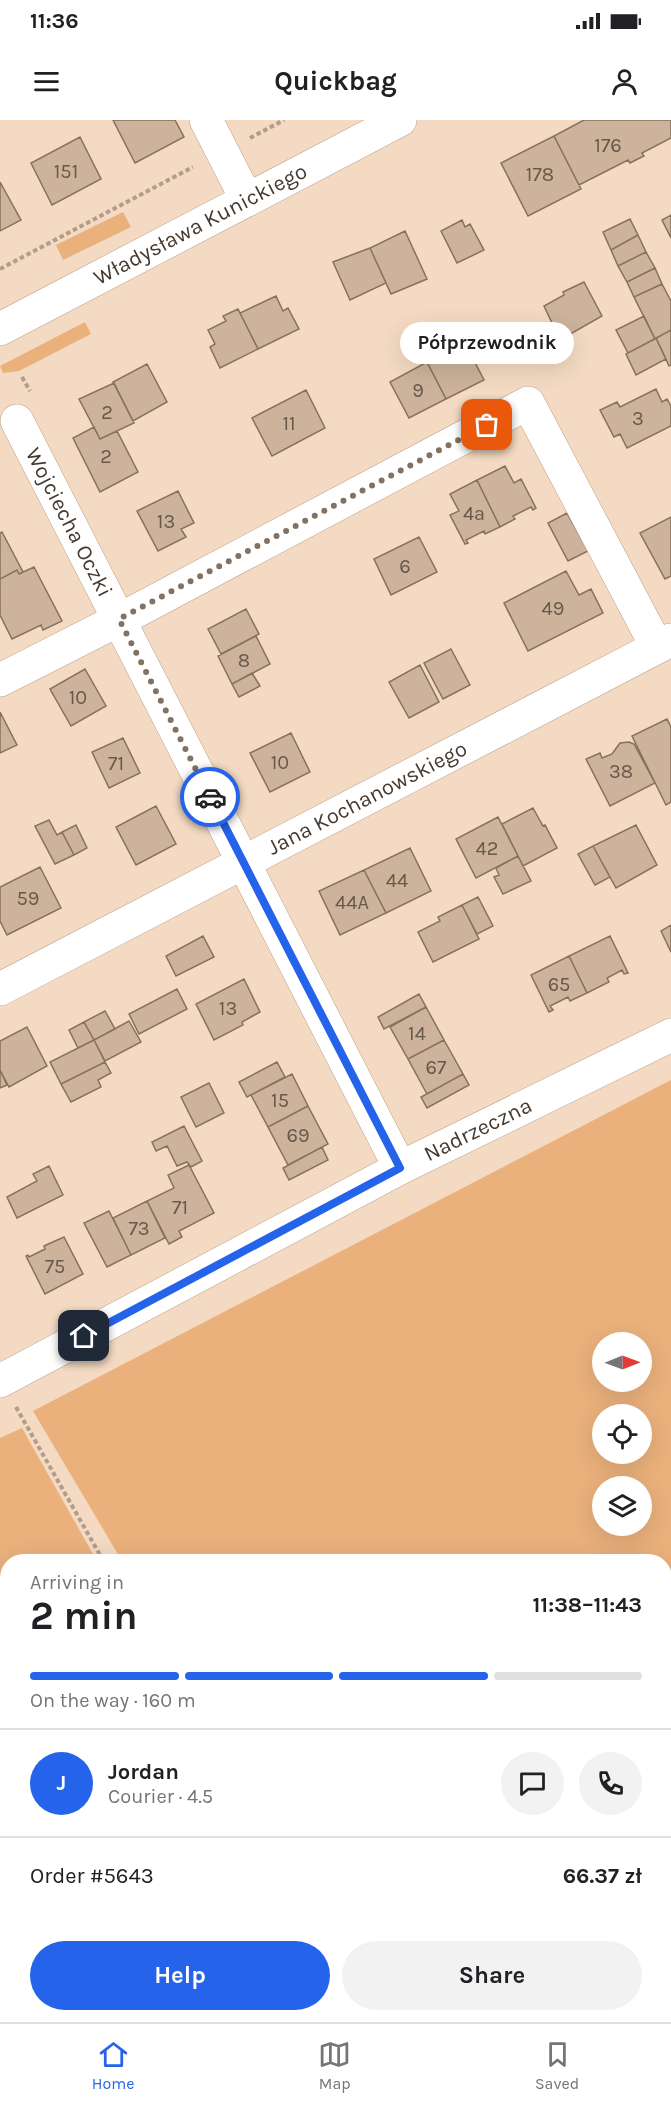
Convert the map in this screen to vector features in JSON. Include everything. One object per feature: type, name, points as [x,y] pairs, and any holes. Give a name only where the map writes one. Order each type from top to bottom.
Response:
[{"type":"street","points":[[206,120],[247,200]]},
{"type":"street","name":"Władysława Kunickiego","points":[[0,329],[400,120]]},
{"type":"street","points":[[0,680],[528,403],[664,644]]},
{"type":"street","name":"Wojciecha Oczki","points":[[17,421],[400,1168]]},
{"type":"street","name":"Jana Kochanowskiego","points":[[0,989],[664,644]]},
{"type":"street","name":"Nadrzeczna","points":[[0,1381],[400,1168],[671,1035]]},
{"type":"path","points":[[0,269],[284,120]]},
{"type":"path","points":[[33,1436],[99,1554]]},
{"type":"shaded area","points":[[123,212],[131,227],[63,260],[56,245]]},
{"type":"shaded area","points":[[85,322],[91,334],[19,371],[3,373],[0,366]]},
{"type":"shaded area","points":[[671,1080],[671,1554],[118,1554],[33,1411]]},
{"type":"shaded area","points":[[22,1428],[93,1554],[0,1554],[0,1438]]},
{"type":"building","points":[[113,120],[175,120],[184,137],[135,163]]},
{"type":"building","points":[[584,120],[671,120],[671,138],[642,153],[644,156],[630,163],[628,160],[579,185],[554,136]]},
{"type":"building","points":[[554,136],[581,189],[528,216],[501,163]]},
{"type":"building","points":[[80,137],[101,179],[52,205],[31,163]]},
{"type":"building","points":[[0,182],[21,220],[0,231]]},
{"type":"building","points":[[671,215],[671,238],[662,220]]},
{"type":"building","points":[[630,219],[638,235],[611,250],[603,232]]},
{"type":"building","points":[[462,220],[465,227],[470,224],[484,250],[457,263],[441,231]]},
{"type":"building","points":[[405,231],[427,279],[391,294],[370,248]]},
{"type":"building","points":[[638,235],[646,252],[618,266],[611,250]]},
{"type":"building","points":[[370,248],[386,283],[350,300],[333,262]]},
{"type":"building","points":[[646,252],[655,268],[627,282],[618,266]]},
{"type":"building","points":[[655,268],[662,284],[634,297],[627,282]]},
{"type":"building","points":[[584,282],[602,316],[560,340],[544,306],[564,295],[563,292]]},
{"type":"building","points":[[662,284],[671,301],[671,330],[655,339],[634,297]]},
{"type":"building","points":[[276,296],[283,311],[288,308],[299,329],[258,349],[240,313]]},
{"type":"building","points":[[238,309],[258,349],[220,368],[210,347],[215,344],[208,330],[226,321],[223,316]]},
{"type":"building","points":[[644,316],[655,339],[628,353],[616,330]]},
{"type":"building","points":[[671,330],[671,365],[669,366],[656,338]]},
{"type":"building","points":[[656,338],[666,359],[636,375],[626,354]]},
{"type":"building","points":[[465,343],[484,380],[446,399],[427,362]]},
{"type":"building","points":[[427,362],[446,399],[409,418],[390,382]]},
{"type":"building","points":[[147,364],[167,402],[133,421],[113,382]]},
{"type":"building","points":[[114,383],[134,423],[100,439],[79,399]]},
{"type":"building","points":[[656,389],[662,402],[667,399],[671,406],[671,426],[627,448],[620,434],[614,437],[600,410],[617,402],[620,407]]},
{"type":"building","points":[[306,390],[325,428],[272,456],[252,418]]},
{"type":"building","points":[[94,427],[100,439],[117,431],[138,472],[100,492],[73,438]]},
{"type":"building","points":[[505,466],[514,483],[521,479],[536,508],[533,510],[531,507],[513,516],[515,519],[500,527],[477,480]]},
{"type":"building","points":[[477,480],[500,527],[485,534],[484,531],[466,540],[468,543],[465,544],[450,515],[459,511],[450,494]]},
{"type":"building","points":[[178,491],[194,523],[181,529],[186,537],[158,551],[137,511]]},
{"type":"building","points":[[567,513],[588,551],[568,561],[548,523]]},
{"type":"building","points":[[671,517],[671,576],[665,579],[640,533]]},
{"type":"building","points":[[2,532],[23,572],[19,574],[17,570],[0,579],[0,533]]},
{"type":"building","points":[[419,537],[437,572],[391,595],[374,559]]},
{"type":"building","points":[[34,567],[62,621],[43,630],[41,625],[12,639],[0,615],[0,579],[17,570],[19,574]]},
{"type":"building","points":[[566,571],[579,595],[591,589],[603,613],[528,651],[504,603]]},
{"type":"building","points":[[246,609],[259,634],[221,654],[208,629]]},
{"type":"building","points":[[256,636],[270,664],[232,684],[218,656]]},
{"type":"building","points":[[451,649],[470,685],[443,699],[424,663]]},
{"type":"building","points":[[420,665],[439,702],[409,718],[389,682]]},
{"type":"building","points":[[85,669],[106,706],[71,726],[50,689]]},
{"type":"building","points":[[252,673],[260,686],[239,697],[232,684]]},
{"type":"building","points":[[0,712],[17,745],[0,753]]},
{"type":"building","points":[[667,719],[671,727],[671,802],[666,805],[632,736]]},
{"type":"building","points":[[291,733],[310,772],[270,792],[250,753]]},
{"type":"building","points":[[123,738],[140,773],[109,788],[92,752]]},
{"type":"building","points":[[620,743],[634,744],[655,783],[610,806],[586,759],[600,753],[602,758],[612,754]]},
{"type":"building","points":[[156,806],[176,844],[136,865],[116,827]]},
{"type":"building","points":[[533,808],[557,848],[523,866],[502,824]]},
{"type":"building","points":[[498,817],[518,856],[476,878],[456,839]]},
{"type":"building","points":[[49,820],[57,835],[62,832],[74,855],[55,864],[35,826]]},
{"type":"building","points":[[76,825],[87,848],[74,855],[62,832]]},
{"type":"building","points":[[636,825],[657,865],[616,888],[593,846]]},
{"type":"building","points":[[593,846],[610,877],[595,885],[578,854]]},
{"type":"building","points":[[410,848],[431,891],[386,913],[364,870]]},
{"type":"building","points":[[518,856],[531,881],[503,894],[494,877],[499,875],[496,868]]},
{"type":"building","points":[[40,867],[61,908],[7,935],[0,921],[0,887]]},
{"type":"building","points":[[364,870],[386,913],[340,935],[319,891]]},
{"type":"building","points":[[478,897],[493,926],[477,934],[462,905]]},
{"type":"building","points":[[462,905],[479,939],[433,962],[418,932],[440,921],[438,917]]},
{"type":"building","points":[[671,925],[671,952],[661,931]]},
{"type":"building","points":[[203,936],[214,957],[176,976],[166,956]]},
{"type":"building","points":[[610,936],[628,973],[624,974],[622,970],[607,978],[609,982],[587,993],[569,956]]},
{"type":"building","points":[[569,956],[587,993],[570,1001],[568,997],[550,1006],[553,1010],[549,1012],[531,975]]},
{"type":"building","points":[[244,979],[260,1012],[242,1022],[243,1025],[214,1040],[196,1004]]},
{"type":"building","points":[[177,989],[187,1009],[139,1034],[129,1014]]},
{"type":"building","points":[[419,994],[426,1007],[384,1029],[378,1017]]},
{"type":"building","points":[[426,1007],[444,1040],[408,1059],[390,1027]]},
{"type":"building","points":[[105,1011],[115,1029],[94,1040],[84,1022]]},
{"type":"building","points":[[129,1021],[141,1042],[105,1061],[94,1040]]},
{"type":"building","points":[[84,1022],[94,1040],[78,1048],[69,1030]]},
{"type":"building","points":[[27,1027],[47,1066],[9,1087],[0,1070],[0,1041]]},
{"type":"building","points":[[94,1040],[105,1062],[61,1084],[50,1062]]},
{"type":"building","points":[[444,1040],[463,1074],[427,1094],[408,1059]]},
{"type":"building","points":[[105,1062],[111,1073],[98,1080],[101,1087],[71,1102],[61,1084]]},
{"type":"building","points":[[277,1062],[285,1077],[247,1097],[239,1082]]},
{"type":"building","points":[[0,1070],[7,1085],[0,1088]]},
{"type":"building","points":[[292,1074],[308,1106],[268,1127],[251,1095]]},
{"type":"building","points":[[463,1074],[469,1085],[427,1108],[421,1097]]},
{"type":"building","points":[[209,1083],[224,1113],[196,1127],[181,1097]]},
{"type":"building","points":[[308,1106],[328,1144],[288,1165],[268,1127]]},
{"type":"building","points":[[184,1126],[202,1161],[191,1167],[187,1162],[177,1166],[167,1146],[156,1151],[152,1142]]},
{"type":"building","points":[[322,1147],[328,1160],[289,1180],[283,1168]]},
{"type":"building","points":[[189,1165],[214,1213],[179,1231],[182,1237],[169,1244],[147,1201],[174,1188],[168,1175]]},
{"type":"building","points":[[49,1166],[63,1195],[17,1218],[7,1197],[37,1181],[33,1174]]},
{"type":"building","points":[[147,1201],[165,1238],[131,1255],[113,1218]]},
{"type":"building","points":[[109,1211],[131,1255],[107,1267],[84,1223]]},
{"type":"building","points":[[64,1237],[83,1274],[45,1294],[26,1256],[29,1257],[45,1249],[44,1246]]},
{"type":"way so far","points":[[210,797],[119,619],[487,425]]},
{"type":"place","name":"Półprzewodnik","points":[[487,425]]},
{"type":"route","points":[[84,1336],[400,1168],[210,797]]}]
